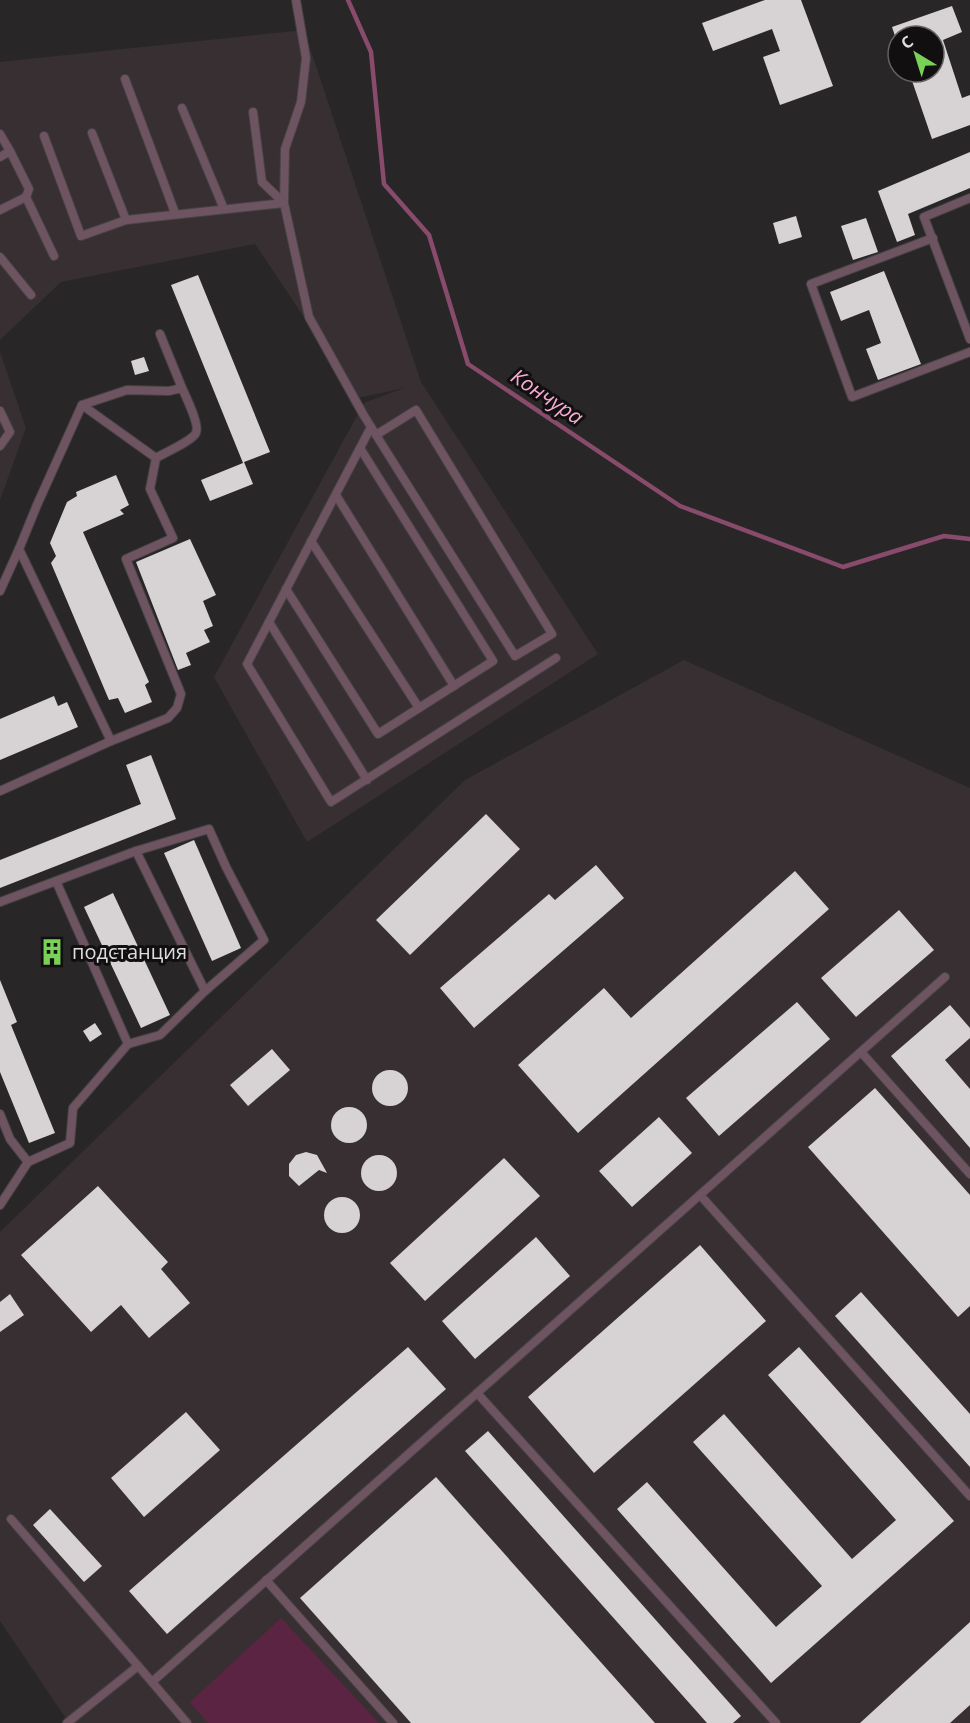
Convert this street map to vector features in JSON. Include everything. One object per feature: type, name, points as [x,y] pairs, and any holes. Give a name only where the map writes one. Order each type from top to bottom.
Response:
[{"type":"lane","points":[[296,0],[306,57],[301,102],[285,149],[284,203],[309,317],[374,431],[515,656],[552,634],[416,410],[374,431],[360,448],[247,664],[331,802],[556,658]]},
{"type":"lane","points":[[125,79],[176,213]]},
{"type":"lane","points":[[182,108],[224,209]]},
{"type":"lane","points":[[253,112],[262,182],[284,203]]},
{"type":"lane","points":[[92,133],[126,220]]},
{"type":"lane","points":[[0,134],[29,189],[26,198],[54,256]]},
{"type":"lane","points":[[44,136],[81,236],[126,220],[284,203]]},
{"type":"lane","points":[[0,157],[10,151]]},
{"type":"lane","points":[[0,210],[26,198]]},
{"type":"lane","points":[[970,198],[924,217],[970,339]]},
{"type":"lane","points":[[933,238],[811,284],[852,397],[970,352]]},
{"type":"lane","points":[[0,257],[31,295]]},
{"type":"lane","points":[[0,791],[168,718],[177,708],[181,694],[126,559],[172,538],[150,489],[156,458],[192,437],[197,426],[160,334]]},
{"type":"lane","points":[[0,591],[82,405],[127,390],[169,391],[182,388]]},
{"type":"lane","points":[[82,405],[156,458]]},
{"type":"lane","points":[[0,411],[10,432],[0,446]]},
{"type":"lane","points":[[286,590],[378,734],[493,661],[360,448]]},
{"type":"lane","points":[[336,495],[454,686]]},
{"type":"lane","points":[[311,541],[419,708]]},
{"type":"lane","points":[[19,549],[111,741]]},
{"type":"lane","points":[[269,622],[366,780]]},
{"type":"lane","points":[[0,902],[136,850],[209,829],[264,940],[205,991],[160,1035],[128,1044],[73,1108],[70,1143],[28,1162],[0,1205]]},
{"type":"lane","points":[[136,850],[205,991]]},
{"type":"lane","points":[[56,881],[128,1044]]},
{"type":"lane","points":[[152,1682],[945,977]]},
{"type":"lane","points":[[861,1052],[970,1173]]},
{"type":"lane","points":[[0,1114],[10,1138],[28,1162]]},
{"type":"lane","points":[[700,1195],[970,1496]]},
{"type":"lane","points":[[477,1393],[776,1723]]},
{"type":"lane","points":[[11,1519],[187,1723]]},
{"type":"lane","points":[[266,1580],[393,1723]]},
{"type":"lane","points":[[67,1723],[138,1666]]},
{"type":"shaded area","points":[[304,30],[421,382],[598,654],[307,842],[214,677],[364,403],[404,388],[358,398],[255,244],[61,282],[0,340],[0,62]]},
{"type":"shaded area","points":[[0,352],[26,428],[0,500]]},
{"type":"shaded area","points":[[684,660],[970,788],[970,1723],[69,1723],[0,1621],[0,1232],[465,780]]},
{"type":"shaded area","points":[[281,1618],[379,1723],[208,1723],[190,1702]]},
{"type":"building","points":[[765,0],[801,0],[833,86],[780,105],[763,57],[780,51],[772,29],[713,51],[702,23]]},
{"type":"building","points":[[952,6],[962,32],[946,39],[946,24],[901,24]]},
{"type":"building","points":[[946,49],[962,98],[970,95],[970,125],[932,139],[913,84],[946,84]]},
{"type":"building","points":[[970,152],[970,188],[908,214],[915,235],[897,242],[878,191]]},
{"type":"building","points":[[796,216],[802,237],[779,244],[773,223]]},
{"type":"building","points":[[866,218],[878,252],[853,260],[841,226]]},
{"type":"building","points":[[884,271],[921,364],[878,380],[866,349],[881,343],[869,310],[841,321],[830,292]]},
{"type":"building","points":[[198,275],[270,452],[244,462],[253,484],[210,501],[201,480],[243,463],[171,285]]},
{"type":"building","points":[[144,357],[149,371],[135,375],[131,361]]},
{"type":"building","points":[[116,475],[129,505],[120,510],[124,514],[83,532],[149,682],[145,685],[152,702],[125,713],[118,698],[109,700],[51,563],[56,556],[50,543],[67,502],[77,496],[76,492]]},
{"type":"building","points":[[190,539],[216,595],[203,601],[213,626],[204,630],[210,642],[186,653],[191,665],[178,670],[136,562]]},
{"type":"building","points":[[54,696],[58,706],[67,702],[78,727],[0,760],[0,719]]},
{"type":"building","points":[[151,755],[176,819],[0,888],[0,860],[141,804],[126,765]]},
{"type":"building","points":[[486,814],[520,849],[410,955],[376,920]]},
{"type":"building","points":[[194,840],[241,948],[212,961],[164,853]]},
{"type":"building","points":[[596,865],[624,898],[474,1028],[440,988],[549,894],[555,900]]},
{"type":"building","points":[[795,871],[829,909],[578,1133],[518,1065],[604,988],[631,1018]]},
{"type":"building","points":[[113,893],[170,1015],[141,1028],[84,907]]},
{"type":"building","points":[[899,910],[934,950],[856,1017],[821,978]]},
{"type":"building","name":"подстанция","points":[[53,941],[61,958],[51,962],[42,946]]},
{"type":"building","points":[[0,980],[17,1022],[11,1025],[55,1133],[29,1143],[0,1072]]},
{"type":"building","points":[[797,1002],[830,1039],[719,1136],[686,1098]]},
{"type":"building","points":[[950,1005],[970,1028],[970,1038],[945,1060],[970,1089],[970,1148],[891,1056]]},
{"type":"building","points":[[95,1023],[102,1034],[90,1042],[83,1031]]},
{"type":"building","points":[[272,1049],[290,1070],[248,1106],[230,1085]]},
{"type":"building","points":[[390,1070],[402,1076],[408,1088],[402,1100],[390,1106],[378,1100],[372,1088],[378,1076]]},
{"type":"building","points":[[875,1088],[970,1195],[970,1306],[958,1317],[808,1147]]},
{"type":"building","points":[[349,1107],[362,1112],[367,1125],[362,1138],[349,1143],[336,1138],[331,1125],[336,1112]]},
{"type":"building","points":[[659,1117],[692,1153],[632,1207],[599,1171]]},
{"type":"building","points":[[306,1152],[317,1155],[327,1173],[319,1170],[299,1186],[289,1176],[289,1164],[296,1155]]},
{"type":"building","points":[[379,1155],[392,1160],[397,1173],[392,1186],[379,1191],[366,1186],[361,1173],[366,1160]]},
{"type":"building","points":[[504,1158],[540,1196],[425,1301],[390,1263]]},
{"type":"building","points":[[98,1186],[168,1262],[161,1269],[190,1303],[149,1338],[121,1305],[91,1332],[21,1255]]},
{"type":"building","points":[[342,1197],[354,1203],[360,1215],[354,1227],[342,1233],[330,1227],[324,1215],[330,1203]]},
{"type":"building","points":[[536,1237],[570,1276],[475,1359],[442,1321]]},
{"type":"building","points":[[700,1245],[766,1321],[594,1473],[528,1397]]},
{"type":"building","points":[[861,1292],[970,1414],[970,1467],[835,1316]]},
{"type":"building","points":[[10,1294],[24,1315],[0,1332],[0,1302]]},
{"type":"building","points":[[408,1347],[446,1389],[167,1634],[129,1591]]},
{"type":"building","points":[[799,1347],[954,1521],[771,1683],[617,1509],[647,1482],[776,1627],[822,1586],[693,1442],[724,1414],[852,1559],[896,1520],[768,1375]]},
{"type":"building","points":[[186,1412],[220,1450],[144,1517],[111,1478]]},
{"type":"building","points":[[488,1431],[741,1716],[733,1723],[707,1723],[465,1451]]},
{"type":"building","points":[[436,1477],[655,1723],[411,1723],[300,1598]]},
{"type":"building","points":[[50,1509],[102,1566],[84,1582],[33,1525]]},
{"type":"building","points":[[970,1622],[970,1705],[950,1723],[860,1723]]},
{"type":"waterway","name":"Кончура","points":[[348,0],[371,52],[384,184],[429,235],[468,364],[680,506],[843,567],[944,536],[970,539]]},
{"type":"place","name":"подстанция","points":[[52,952]]}]
